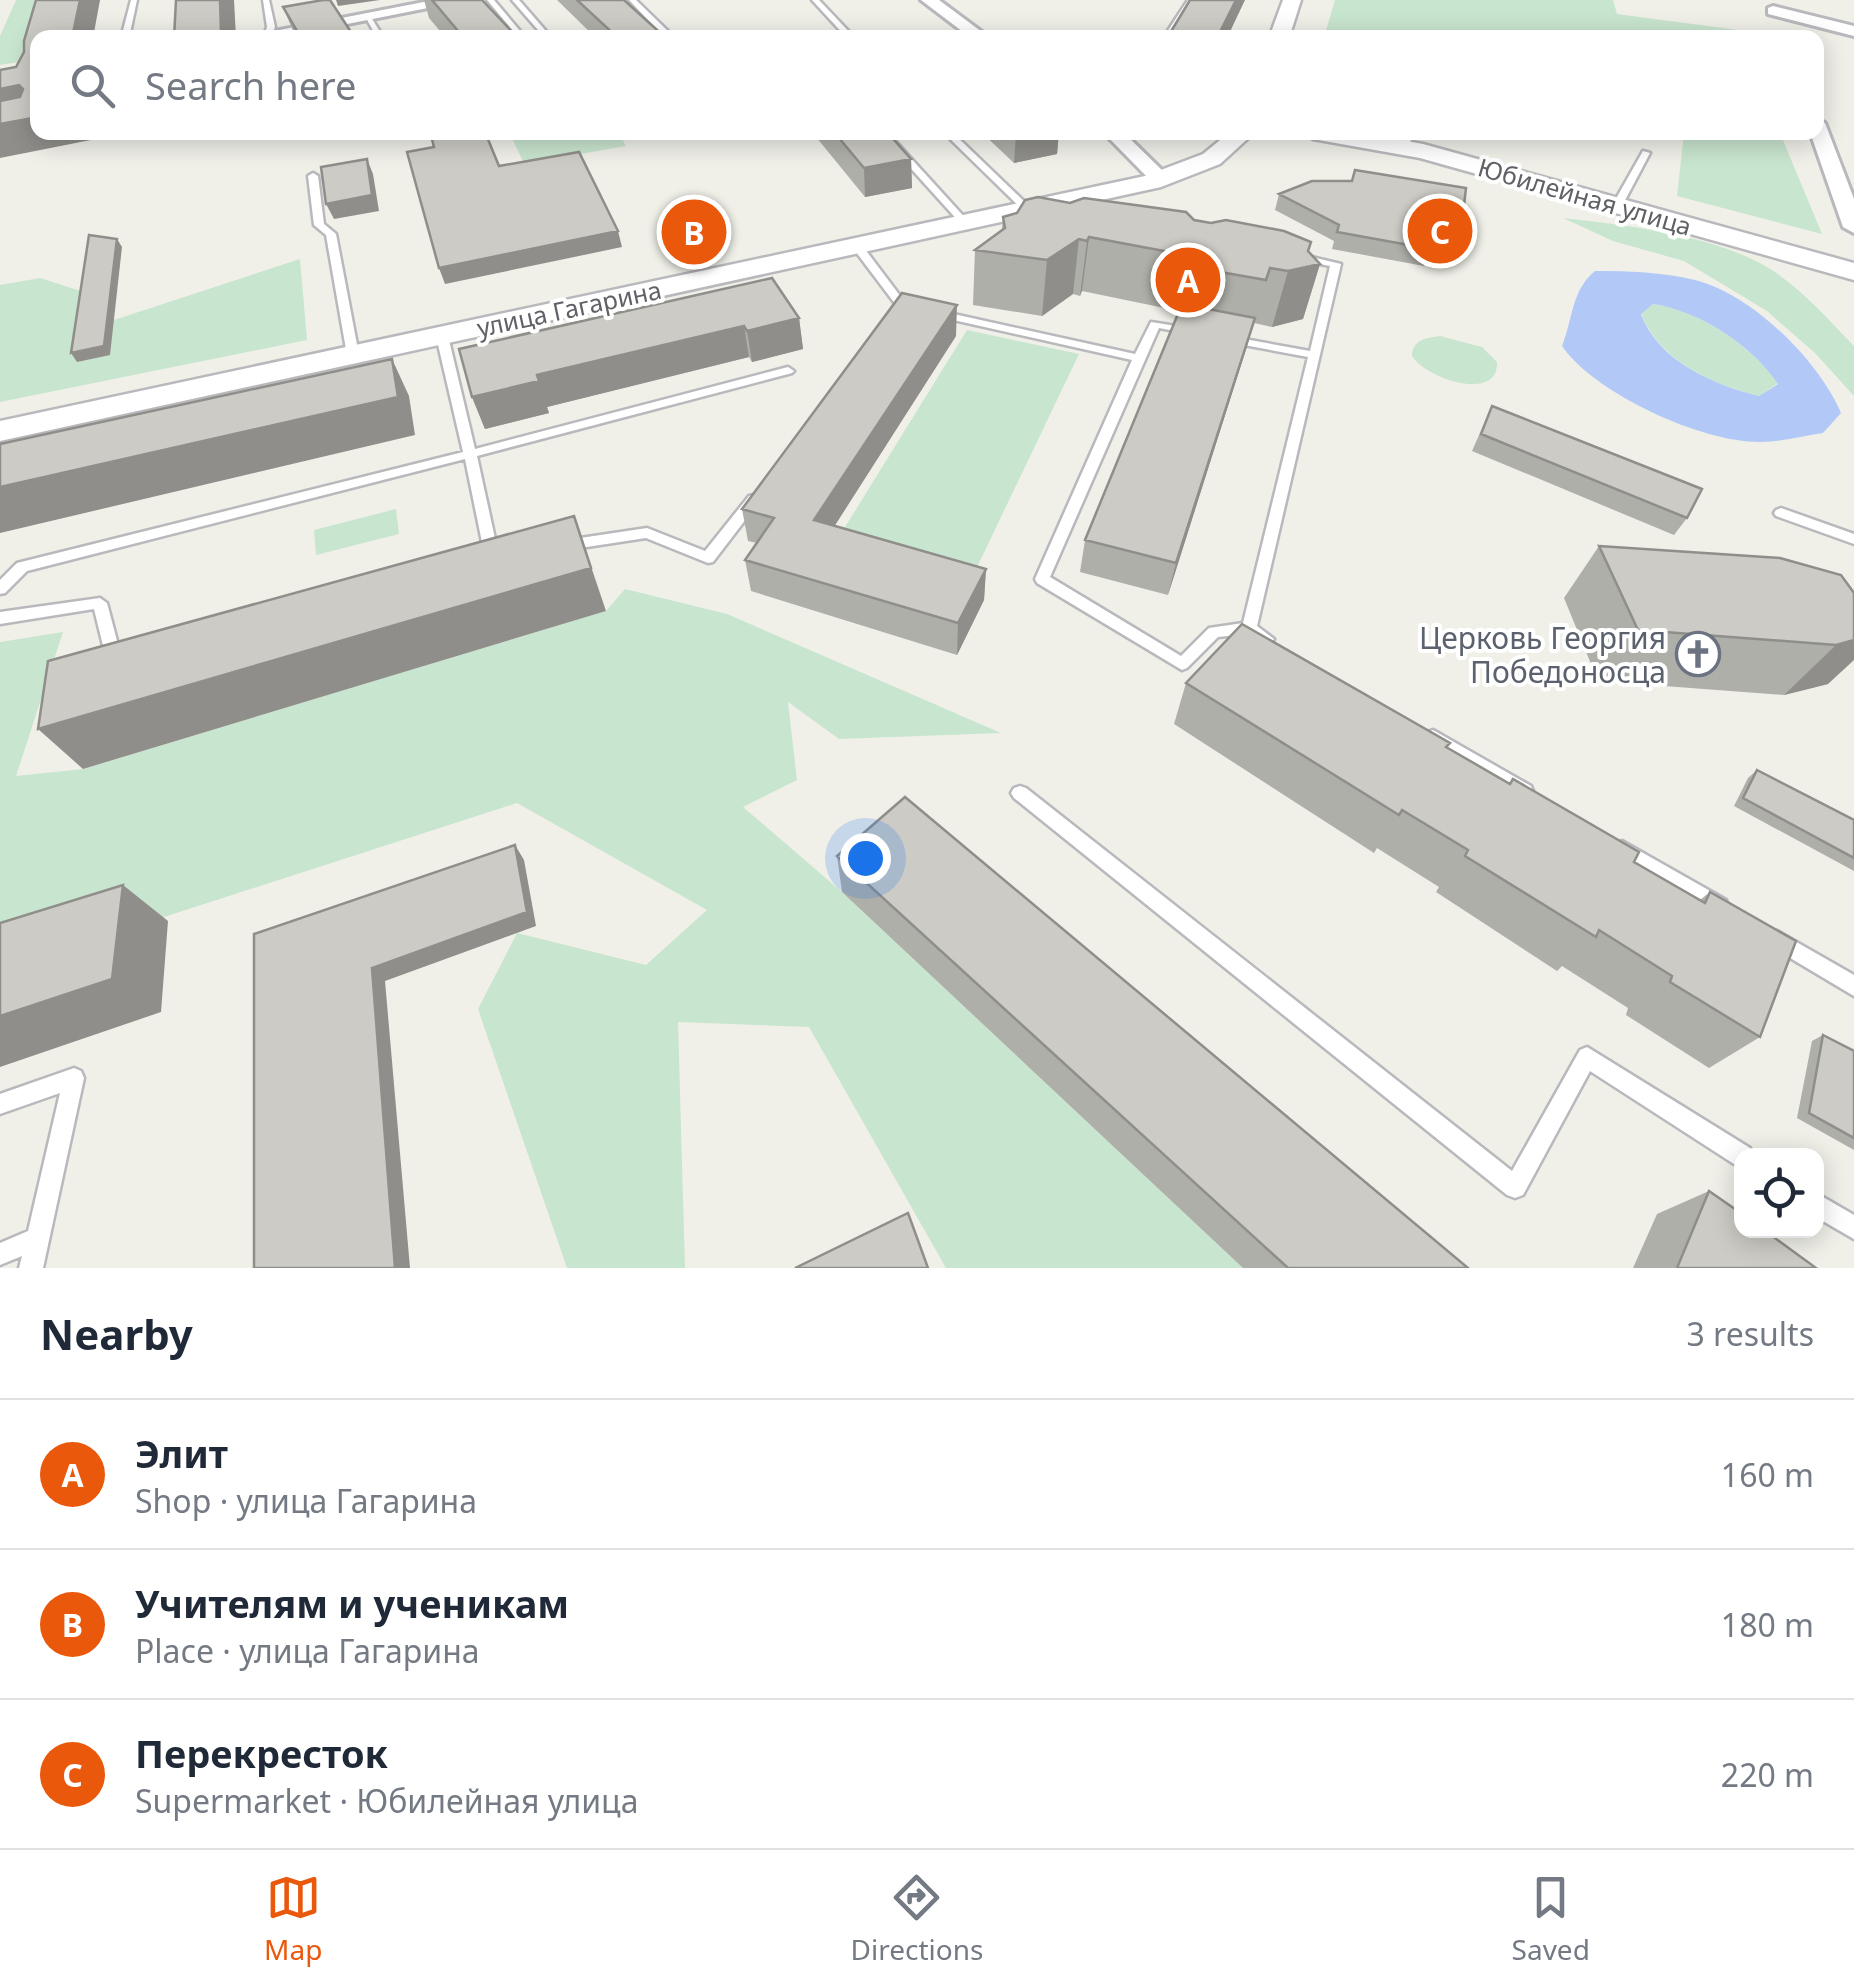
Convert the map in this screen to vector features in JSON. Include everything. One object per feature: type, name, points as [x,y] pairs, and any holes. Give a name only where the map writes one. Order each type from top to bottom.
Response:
[{"type":"street","points":[[298,30],[413,4],[460,0]]},
{"type":"street","points":[[929,0],[971,30]]},
{"type":"street","points":[[1282,30],[1292,0]]},
{"type":"street","points":[[1770,5],[1854,30]]},
{"type":"street","points":[[1770,5],[1780,30]]},
{"type":"street","points":[[1120,140],[1160,179]]},
{"type":"street","name":"улица Гагарина","points":[[0,431],[1027,209],[1101,201],[1195,169],[1238,140]]},
{"type":"street","name":"Юбилейная улица","points":[[1407,140],[1854,272]]},
{"type":"street","points":[[1822,140],[1854,226]]},
{"type":"lane","points":[[127,30],[134,0]]},
{"type":"lane","points":[[266,0],[268,30]]},
{"type":"lane","points":[[490,0],[516,30]]},
{"type":"lane","points":[[516,0],[542,30]]},
{"type":"lane","points":[[632,0],[662,30]]},
{"type":"lane","points":[[815,0],[844,30]]},
{"type":"lane","points":[[1171,30],[1191,0]]},
{"type":"lane","points":[[369,16],[376,30]]},
{"type":"lane","points":[[889,140],[966,222]]},
{"type":"lane","points":[[955,140],[1027,209]]},
{"type":"lane","points":[[1618,204],[1646,152]]},
{"type":"lane","points":[[313,176],[319,225],[331,234],[353,355]]},
{"type":"lane","points":[[857,246],[902,305],[1138,358]]},
{"type":"lane","points":[[1249,628],[1336,264],[1284,255]]},
{"type":"lane","points":[[890,321],[902,305]]},
{"type":"lane","points":[[1282,648],[1249,628],[1214,632],[1182,664],[1042,580],[1155,324],[1313,356]]},
{"type":"lane","points":[[442,336],[494,557]]},
{"type":"lane","points":[[450,376],[468,372]]},
{"type":"lane","points":[[0,589],[22,567],[788,372]]},
{"type":"lane","points":[[552,548],[647,533],[708,558],[769,479]]},
{"type":"lane","points":[[1781,513],[1854,539]]},
{"type":"lane","points":[[475,562],[513,554]]},
{"type":"lane","points":[[0,618],[100,603],[114,658],[133,653]]},
{"type":"lane","points":[[1417,728],[1535,797]]},
{"type":"lane","points":[[1020,793],[1516,1186],[1587,1057],[1734,1151]]},
{"type":"lane","points":[[1602,837],[1736,916]]},
{"type":"lane","points":[[1753,926],[1854,986]]},
{"type":"lane","points":[[0,1104],[74,1078],[31,1268]]},
{"type":"lane","points":[[1824,1209],[1854,1228]]},
{"type":"lane","points":[[0,1254],[38,1238]]},
{"type":"green space","points":[[16,0],[50,0],[41,30],[30,30],[30,60],[0,65],[0,36]]},
{"type":"green space","points":[[1335,0],[1613,0],[1617,14],[1738,30],[1326,30]]},
{"type":"green space","points":[[513,140],[623,140],[626,146],[524,164]]},
{"type":"green space","points":[[1683,140],[1783,140],[1822,234],[1677,196]]},
{"type":"green space","points":[[1563,218],[1695,239],[1767,267],[1802,293],[1854,346],[1854,396],[1815,353],[1767,311],[1684,261],[1613,241]]},
{"type":"green space","points":[[300,259],[307,340],[0,402],[0,285],[40,278],[87,293],[83,326],[117,319]]},
{"type":"green space","points":[[1653,304],[1688,314],[1723,332],[1778,383],[1759,396],[1690,368],[1649,330],[1641,313]]},
{"type":"green space","points":[[967,330],[1079,354],[968,586],[832,548]]},
{"type":"green space","points":[[1440,336],[1482,347],[1497,362],[1494,374],[1487,382],[1460,383],[1420,365],[1412,356],[1414,346]]},
{"type":"green space","points":[[396,509],[399,534],[316,555],[314,530]]},
{"type":"green space","points":[[625,589],[727,614],[1001,733],[839,739],[788,702],[797,780],[743,807],[842,892],[1243,1268],[946,1268],[809,1027],[678,1022],[685,1268],[567,1268],[478,1009],[517,933],[646,965],[707,910],[517,803],[0,970],[0,642],[63,632],[16,776],[83,769],[606,611]]},
{"type":"water","points":[[1595,271],[1683,277],[1739,299],[1800,352],[1841,413],[1823,433],[1761,442],[1737,440],[1681,425],[1624,398],[1578,364],[1562,346],[1577,296]],"holes":[[[1653,304],[1706,322],[1739,343],[1778,384],[1759,396],[1706,378],[1674,358],[1649,331],[1641,314]]]},
{"type":"building","points":[[36,0],[80,0],[74,30],[30,30],[30,118],[0,124],[0,101],[20,97],[23,89],[19,85],[0,89],[0,70],[16,67],[24,52]]},
{"type":"building","points":[[176,0],[220,0],[221,30],[174,30]]},
{"type":"building","points":[[330,0],[350,30],[296,30],[283,7]]},
{"type":"building","points":[[432,0],[482,0],[510,30],[457,30]]},
{"type":"building","points":[[577,0],[624,0],[657,30],[609,30]]},
{"type":"building","points":[[1190,0],[1236,0],[1221,30],[1172,30]]},
{"type":"building","points":[[432,140],[488,140],[499,166],[579,152],[618,231],[439,268],[407,152],[434,147]]},
{"type":"building","points":[[841,140],[894,140],[911,159],[864,168]]},
{"type":"building","points":[[367,159],[372,195],[326,204],[321,167]]},
{"type":"building","points":[[1355,170],[1466,188],[1461,231],[1435,226],[1431,249],[1337,232],[1339,225],[1279,194],[1312,181],[1352,181]]},
{"type":"building","points":[[1038,197],[1070,203],[1084,198],[1186,212],[1194,220],[1226,220],[1284,231],[1311,242],[1308,251],[1320,264],[1288,271],[1270,268],[1266,280],[1192,267],[1196,257],[1089,237],[1087,241],[1079,239],[1047,260],[975,250],[1005,228],[1003,217],[1017,213],[1025,200]]},
{"type":"building","points":[[89,235],[117,239],[104,346],[71,353]]},
{"type":"building","points":[[772,278],[799,318],[747,331],[744,326],[537,375],[539,381],[472,397],[459,349]]},
{"type":"building","points":[[902,293],[957,305],[814,520],[986,569],[958,623],[745,560],[774,518],[742,509]]},
{"type":"building","points":[[1182,304],[1255,318],[1176,563],[1085,540]]},
{"type":"building","points":[[392,359],[398,397],[0,487],[0,444]]},
{"type":"building","points":[[1492,406],[1702,489],[1687,518],[1481,434]]},
{"type":"building","points":[[574,516],[591,568],[38,729],[48,661]]},
{"type":"building","points":[[1599,546],[1780,558],[1841,575],[1854,593],[1854,640],[1836,645],[1638,630]]},
{"type":"building","points":[[1242,624],[1450,743],[1446,747],[1510,784],[1513,779],[1639,852],[1634,862],[1705,903],[1710,892],[1796,941],[1760,1037],[1670,982],[1672,976],[1599,930],[1596,937],[1465,856],[1468,850],[1402,810],[1399,815],[1186,683]]},
{"type":"building","points":[[1757,770],[1854,820],[1854,858],[1743,798]]},
{"type":"building","points":[[905,797],[1468,1268],[1288,1268],[837,856]]},
{"type":"building","points":[[515,845],[527,912],[372,968],[395,1268],[254,1268],[254,934]]},
{"type":"building","points":[[123,885],[112,979],[0,1016],[0,923]]},
{"type":"building","points":[[1823,1035],[1854,1051],[1854,1138],[1809,1113]]},
{"type":"building","points":[[1709,1191],[1734,1208],[1734,1238],[1775,1238],[1816,1268],[1677,1268]]},
{"type":"building","points":[[908,1213],[928,1268],[795,1268]]},
{"type":"place","name":"Перекресток","points":[[1440,231]]},
{"type":"place","name":"Учителям и ученикам","points":[[694,232]]},
{"type":"place","name":"Элит","points":[[1188,280]]},
{"type":"place","name":"Церковь Георгия Победоносца","points":[[1698,654]]}]
